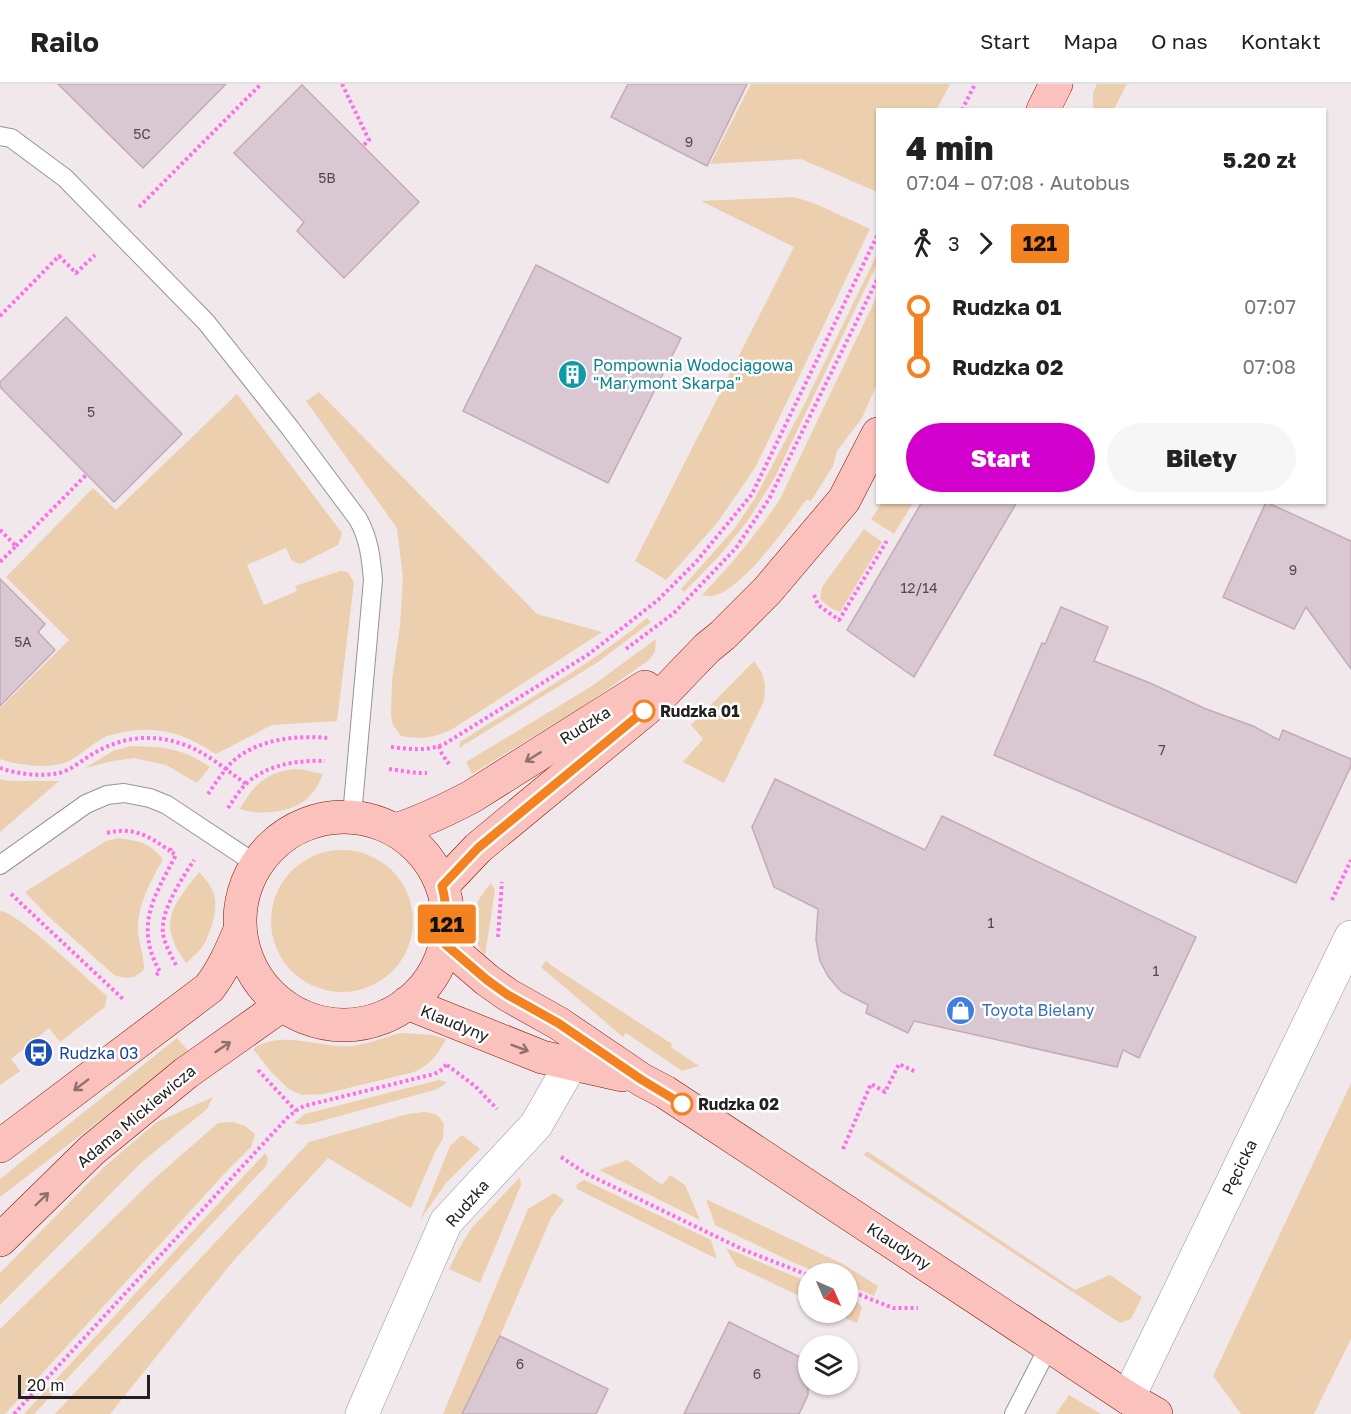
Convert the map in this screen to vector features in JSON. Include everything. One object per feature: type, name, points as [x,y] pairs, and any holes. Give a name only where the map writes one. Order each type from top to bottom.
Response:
[{"type":"street","points":[[1044,108],[1056,84]]},
{"type":"street","name":"Rudzka","points":[[442,886],[478,848],[656,700],[767,591],[844,500],[876,438]]},
{"type":"street","name":"Rudzka","points":[[395,830],[415,824],[471,797],[707,648]]},
{"type":"street","points":[[352,816],[395,830],[415,845],[432,864],[442,886],[447,927],[442,957],[419,993],[385,1016],[367,1022],[344,1024],[305,1018],[282,1005],[271,995],[254,975],[247,959],[240,930],[240,915],[247,880],[256,864],[283,836],[313,822],[352,816]]},
{"type":"street","points":[[0,1146],[209,988],[225,964],[240,930]]},
{"type":"street","name":"Pęcicka","points":[[1142,1406],[1351,937]]},
{"type":"street","name":"Klaudyny","points":[[445,944],[508,995],[558,1023],[577,1052]]},
{"type":"street","name":"Klaudyny","points":[[407,1003],[542,1057],[577,1052],[664,1092],[1142,1406]]},
{"type":"street","name":"Adama Mickiewicza","points":[[0,1240],[92,1150],[186,1073],[282,1005]]},
{"type":"street","name":"Rudzka","points":[[362,1414],[446,1222],[529,1134],[542,1116],[577,1052]]},
{"type":"lane","points":[[0,136],[11,138],[65,178],[206,322],[349,506],[366,534],[373,580],[352,816]]},
{"type":"lane","points":[[0,865],[86,804],[106,795],[124,793],[150,798],[167,805],[256,864]]},
{"type":"lane","points":[[1014,1414],[1049,1346]]},
{"type":"path","points":[[342,84],[369,140],[363,146]]},
{"type":"path","points":[[963,108],[975,84]]},
{"type":"path","points":[[0,316],[59,256],[76,273],[118,233]]},
{"type":"path","points":[[388,746],[423,750],[446,743],[589,654],[658,600],[696,562],[752,494],[876,238]]},
{"type":"path","points":[[622,652],[674,613],[736,548],[770,499],[876,282]]},
{"type":"path","points":[[0,562],[87,474]]},
{"type":"path","points":[[0,530],[16,546]]},
{"type":"path","points":[[811,586],[818,605],[839,620],[888,539]]},
{"type":"path","points":[[207,796],[231,763],[251,750],[287,738],[330,738]]},
{"type":"path","points":[[228,808],[248,782],[267,770],[287,763],[333,761]]},
{"type":"path","points":[[379,768],[417,773],[437,771]]},
{"type":"path","points":[[102,835],[119,830],[134,832],[150,837],[176,855],[150,908],[148,939],[160,972],[151,979]]},
{"type":"path","points":[[170,850],[174,846]]},
{"type":"path","points":[[177,967],[166,944],[163,926],[175,890],[194,860]]},
{"type":"path","points":[[497,946],[502,886],[500,875]]},
{"type":"path","points":[[4,888],[124,1000]]},
{"type":"path","points":[[14,1414],[287,1118],[304,1106],[434,1074],[440,1071],[451,1058]]},
{"type":"path","points":[[253,1063],[296,1111]]},
{"type":"path","points":[[843,1149],[871,1084],[885,1092],[899,1064],[916,1072]]},
{"type":"path","points":[[446,1065],[475,1086],[500,1111]]},
{"type":"path","points":[[554,1152],[585,1173],[607,1184],[744,1250],[798,1271]]},
{"type":"shaded area","points":[[751,84],[950,84],[938,108],[876,108],[876,192],[801,159],[710,164]]},
{"type":"shaded area","points":[[1097,84],[1127,84],[1115,108],[1094,108],[1093,93]]},
{"type":"shaded area","points":[[794,197],[816,204],[870,229],[755,468],[717,523],[666,580],[635,561],[794,247],[701,201]]},
{"type":"shaded area","points":[[876,256],[876,266],[775,477],[749,519],[721,554],[684,592],[681,589],[735,528],[755,498],[804,405]]},
{"type":"shaded area","points":[[876,298],[876,386],[862,418],[837,451],[833,466],[811,501],[806,500],[752,568],[727,589],[714,596],[702,595],[743,549],[780,499]]},
{"type":"shaded area","points":[[319,392],[537,614],[602,632],[451,730],[427,738],[401,736],[393,725],[391,716],[392,680],[400,626],[403,577],[397,528],[306,401]]},
{"type":"shaded area","points":[[237,394],[342,533],[338,545],[301,564],[292,561],[286,548],[247,565],[264,605],[297,591],[295,586],[340,571],[348,572],[354,583],[337,721],[272,725],[216,754],[173,733],[138,730],[107,736],[74,758],[57,765],[32,766],[0,759],[0,708],[69,640],[6,577],[93,488],[116,510]]},
{"type":"shaded area","points":[[881,504],[912,504],[894,534],[871,519]]},
{"type":"shaded area","points":[[864,529],[882,542],[840,612],[820,599],[822,587]]},
{"type":"shaded area","points":[[647,618],[651,622],[598,662],[459,748],[460,742],[579,668]]},
{"type":"shaded area","points":[[656,639],[655,652],[649,660],[582,707],[472,774],[466,762],[592,686]]},
{"type":"shaded area","points":[[754,661],[762,673],[765,684],[764,701],[724,783],[683,762],[703,739],[691,725]]},
{"type":"shaded area","points":[[131,746],[181,752],[210,767],[197,783],[166,765],[134,758],[85,768],[113,751]]},
{"type":"shaded area","points":[[300,769],[323,774],[313,793],[301,803],[285,810],[266,813],[240,809],[257,785],[271,775]]},
{"type":"shaded area","points":[[0,779],[9,781],[59,781],[0,832]]},
{"type":"shaded area","points":[[119,838],[143,843],[163,859],[146,894],[138,921],[144,969],[130,978],[114,975],[48,916],[25,892],[106,841]]},
{"type":"shaded area","points":[[342,850],[369,855],[393,870],[408,894],[413,921],[408,948],[393,972],[369,987],[342,992],[315,987],[291,972],[276,948],[271,921],[276,894],[291,870],[315,855]]},
{"type":"shaded area","points":[[199,872],[213,892],[215,911],[206,941],[186,963],[177,949],[170,925],[175,905]]},
{"type":"shaded area","points":[[491,883],[495,890],[485,956],[478,945],[474,931],[474,917],[478,901]]},
{"type":"shaded area","points":[[0,911],[9,914],[37,934],[107,996],[105,1007],[60,1042],[49,1028],[11,1059],[20,1071],[0,1085]]},
{"type":"shaded area","points":[[546,961],[672,1044],[671,1047],[699,1066],[682,1071],[626,1033],[623,1037],[541,967]]},
{"type":"shaded area","points":[[401,1033],[433,1035],[446,1039],[433,1059],[414,1072],[324,1094],[302,1095],[289,1089],[273,1074],[253,1049],[276,1040],[350,1046]]},
{"type":"shaded area","points":[[177,1038],[189,1052],[0,1197],[0,1179]]},
{"type":"shaded area","points":[[439,1080],[447,1082],[438,1089],[314,1123],[301,1125],[294,1123],[305,1114]]},
{"type":"shaded area","points":[[1351,1083],[1351,1339],[1314,1414],[1241,1414],[1213,1376]]},
{"type":"shaded area","points":[[213,1097],[207,1109],[143,1161],[0,1305],[0,1273],[104,1167],[157,1122]]},
{"type":"shaded area","points":[[425,1112],[435,1114],[440,1118],[444,1124],[443,1138],[411,1208],[328,1158],[234,1260],[110,1414],[55,1414],[309,1142],[408,1114]]},
{"type":"shaded area","points":[[233,1122],[245,1126],[255,1134],[251,1147],[5,1414],[0,1414],[0,1329],[155,1178],[218,1123]]},
{"type":"shaded area","points":[[462,1135],[480,1149],[446,1183],[420,1220],[450,1146]]},
{"type":"shaded area","points":[[867,1151],[1075,1290],[1110,1275],[1142,1297],[1131,1319],[1120,1323],[864,1155]]},
{"type":"shaded area","points":[[265,1153],[268,1158],[266,1166],[34,1414],[24,1414]]},
{"type":"shaded area","points":[[627,1160],[662,1185],[670,1175],[685,1185],[700,1220],[599,1170]]},
{"type":"shaded area","points":[[520,1177],[521,1185],[480,1283],[449,1269],[470,1230]]},
{"type":"shaded area","points":[[584,1180],[711,1240],[717,1259],[577,1189],[576,1185]]},
{"type":"shaded area","points":[[554,1193],[564,1200],[551,1218],[500,1336],[462,1414],[443,1414],[528,1209]]},
{"type":"shaded area","points":[[706,1199],[841,1263],[798,1264],[715,1225]]},
{"type":"shaded area","points":[[726,1248],[798,1278],[798,1295],[736,1266]]},
{"type":"shaded area","points":[[858,1273],[878,1286],[874,1296],[858,1289]]},
{"type":"shaded area","points":[[858,1303],[862,1308],[858,1320]]},
{"type":"shaded area","points":[[1069,1395],[1101,1414],[1056,1414]]},
{"type":"building","points":[[58,84],[226,84],[143,168]]},
{"type":"building","points":[[628,84],[747,84],[707,166],[611,117]]},
{"type":"building","points":[[302,85],[419,202],[344,278],[297,231],[304,222],[234,153]]},
{"type":"building","name":"Pompownia Wodociągowa \"Marymont Skarpa\"","points":[[536,265],[681,338],[608,483],[463,411]]},
{"type":"building","points":[[66,317],[182,434],[114,502],[0,387],[0,382]]},
{"type":"building","points":[[921,504],[1016,504],[914,677],[847,630]]},
{"type":"building","points":[[1265,504],[1270,504],[1351,541],[1351,669],[1306,607],[1294,629],[1223,597]]},
{"type":"building","points":[[0,579],[45,624],[38,632],[55,650],[0,706]]},
{"type":"building","points":[[1061,607],[1108,627],[1094,661],[1150,683],[1206,709],[1253,726],[1279,740],[1283,730],[1351,759],[1351,766],[1296,883],[994,755],[1042,643],[1045,644]]},
{"type":"building","points":[[775,779],[925,850],[942,816],[1196,937],[1139,1058],[1123,1050],[1117,1067],[914,1021],[908,1033],[866,1013],[868,1005],[842,992],[828,976],[820,961],[816,940],[818,909],[774,887],[752,827]]},
{"type":"building","points":[[729,1322],[798,1356],[798,1395],[808,1395],[799,1414],[684,1414]]},
{"type":"building","points":[[500,1336],[608,1389],[596,1414],[462,1414]]},
{"type":"bus line","name":"121","points":[[644,711],[478,848],[442,886],[446,904],[445,944],[508,995],[558,1023],[682,1104]]},
{"type":"place","name":"Pompownia Wodociągowa \"Marymont Skarpa\"","points":[[572,374]]},
{"type":"place","name":"Rudzka 01","points":[[644,711]]},
{"type":"place","name":"Toyota Bielany","points":[[961,1010]]},
{"type":"place","name":"Rudzka 03","points":[[38,1053]]},
{"type":"place","name":"Rudzka 02","points":[[682,1104]]}]
